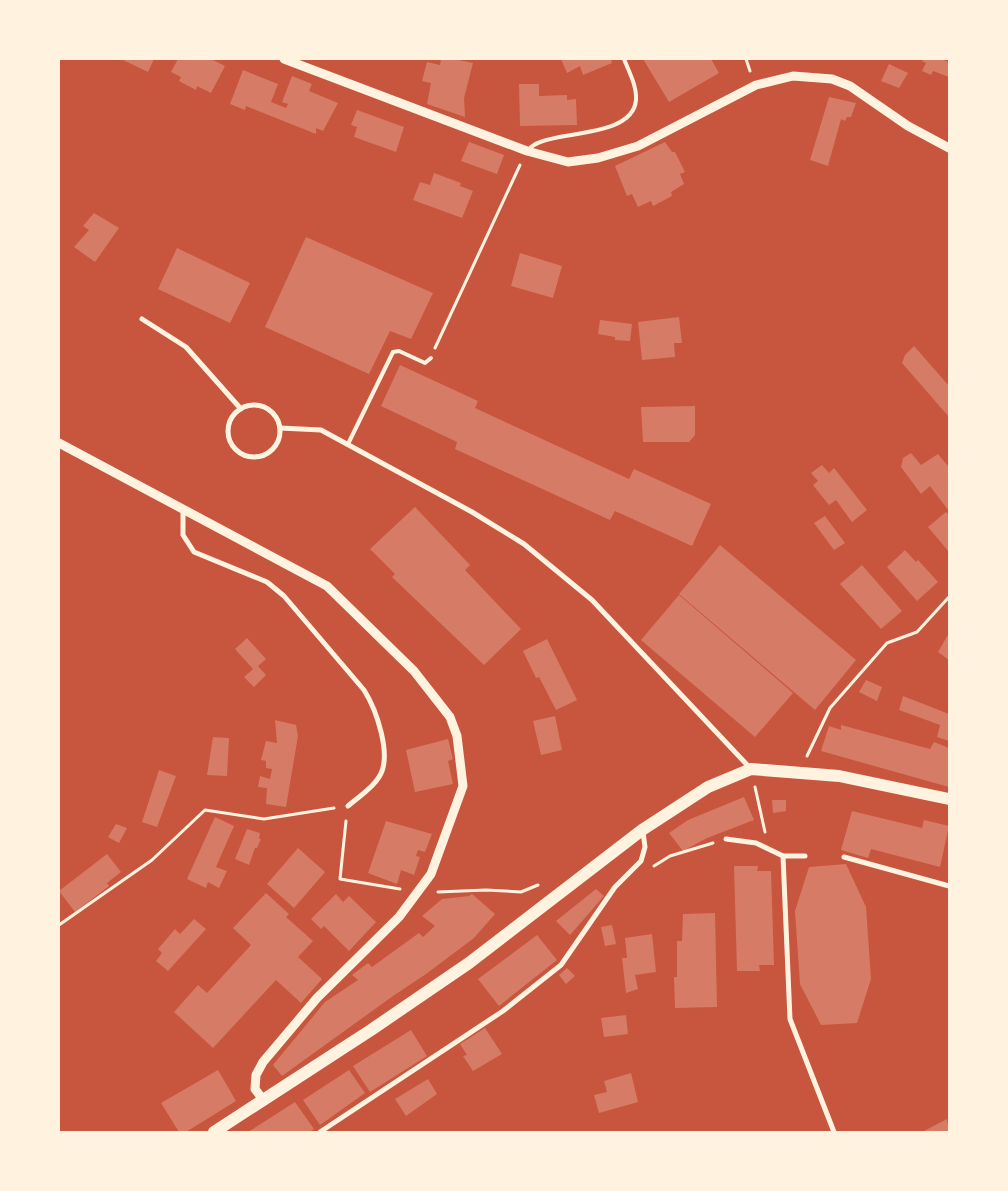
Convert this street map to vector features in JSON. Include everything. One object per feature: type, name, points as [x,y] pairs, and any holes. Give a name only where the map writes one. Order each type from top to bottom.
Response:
[{"type":"main road","points":[[214,1132],[264,1101],[469,963],[642,830],[708,787],[751,769],[839,776],[949,799]]},
{"type":"street","points":[[284,59],[526,151],[568,162],[598,158],[638,146],[756,85],[793,76],[832,79],[850,86],[908,126],[949,148]]},
{"type":"street","points":[[142,319],[186,347],[241,409]]},
{"type":"street","points":[[258,405],[273,413],[280,428],[276,445],[263,456],[246,456],[233,446],[228,430],[235,414],[241,409],[258,405]]},
{"type":"street","points":[[280,428],[321,430],[472,512],[532,551],[592,600],[751,769]]},
{"type":"street","points":[[59,443],[327,586],[414,671],[450,717],[457,736],[463,786],[431,874],[399,917],[317,998],[263,1062],[256,1075],[255,1088],[264,1101]]},
{"type":"street","points":[[183,509],[183,535],[194,552],[267,582],[284,596],[364,690],[374,706],[384,751],[383,770],[378,779],[348,806]]},
{"type":"street","points":[[320,1132],[503,1011],[561,965],[615,887],[641,861],[645,848],[642,830]]},
{"type":"street","points":[[726,839],[756,843],[783,856],[805,856]]},
{"type":"street","points":[[783,856],[790,1019],[834,1132]]},
{"type":"street","points":[[844,857],[949,886]]},
{"type":"lane","points":[[526,151],[539,142],[589,134],[613,124],[627,115],[634,107],[636,98],[634,84],[624,59]]},
{"type":"lane","points":[[348,444],[393,352],[399,351],[425,363],[431,358]]},
{"type":"path","points":[[431,358],[526,151]]},
{"type":"path","points":[[799,773],[830,708],[887,643],[917,632],[949,597]]},
{"type":"path","points":[[751,769],[769,849]]},
{"type":"path","points":[[59,925],[152,860],[205,810],[264,820],[348,806],[340,878],[417,892],[486,890],[521,892],[547,881]]},
{"type":"path","points":[[654,866],[670,856],[726,839]]},
{"type":"building","points":[[121,59],[154,59],[148,72]]},
{"type":"building","points":[[178,59],[211,59],[225,66],[211,93],[197,86],[196,90],[179,81],[181,77],[171,72]]},
{"type":"building","points":[[441,59],[454,59],[473,63],[464,98],[465,117],[427,104],[431,83],[422,81],[427,62],[440,65]]},
{"type":"building","points":[[561,59],[611,59],[612,63],[583,75],[580,66],[567,73]]},
{"type":"building","points":[[643,59],[711,59],[719,73],[669,102]]},
{"type":"building","points":[[923,59],[941,59],[949,62],[949,77],[933,71],[931,75],[922,71],[926,63],[922,61]]},
{"type":"building","points":[[889,64],[908,73],[899,88],[881,81]]},
{"type":"building","points":[[243,70],[278,84],[271,102],[286,108],[288,104],[282,102],[292,76],[312,84],[309,91],[338,103],[323,131],[316,128],[316,134],[246,106],[245,110],[230,104]]},
{"type":"building","points":[[519,84],[539,84],[539,96],[567,95],[567,100],[576,99],[577,125],[520,126]]},
{"type":"building","points":[[829,97],[856,103],[851,117],[847,117],[845,121],[841,119],[828,166],[810,160]]},
{"type":"building","points":[[357,110],[404,127],[396,152],[354,137],[357,127],[351,125]]},
{"type":"building","points":[[469,142],[504,155],[497,174],[461,161]]},
{"type":"building","points":[[665,142],[672,152],[675,152],[685,172],[680,174],[684,184],[671,192],[672,196],[653,206],[651,201],[638,207],[632,194],[627,196],[615,166]]},
{"type":"building","points":[[434,173],[461,183],[460,186],[473,191],[462,218],[413,200],[420,182],[430,185]]},
{"type":"building","points":[[94,213],[119,228],[95,262],[74,247],[89,230],[83,226]]},
{"type":"building","points":[[306,237],[433,293],[411,339],[390,331],[369,374],[265,327]]},
{"type":"building","points":[[177,248],[250,283],[230,323],[158,289]]},
{"type":"building","points":[[520,253],[562,266],[553,298],[511,286]]},
{"type":"building","points":[[679,317],[682,343],[674,343],[675,357],[642,360],[638,322]]},
{"type":"building","points":[[600,320],[632,324],[630,341],[615,340],[615,337],[598,334]]},
{"type":"building","points":[[914,346],[949,386],[949,417],[902,363],[905,355]]},
{"type":"building","points":[[400,365],[478,401],[475,408],[629,479],[634,469],[711,504],[692,546],[615,511],[610,520],[455,449],[457,442],[381,406]]},
{"type":"building","points":[[695,406],[695,435],[689,442],[643,442],[641,407]]},
{"type":"building","points":[[911,453],[921,465],[938,454],[949,467],[949,511],[930,486],[921,494],[901,467],[903,458]]},
{"type":"building","points":[[822,465],[829,473],[834,468],[867,510],[852,522],[836,500],[829,505],[813,485],[818,481],[811,473]]},
{"type":"building","points":[[415,507],[470,565],[465,570],[521,629],[484,665],[392,577],[395,574],[370,549]]},
{"type":"building","points":[[946,512],[949,515],[949,552],[928,527]]},
{"type":"building","points":[[825,516],[845,543],[834,550],[814,523]]},
{"type":"building","points":[[720,545],[856,660],[815,710],[679,594]]},
{"type":"building","points":[[905,550],[916,562],[918,560],[938,582],[917,601],[887,567]]},
{"type":"building","points":[[862,565],[902,611],[881,629],[840,584]]},
{"type":"building","points":[[679,595],[793,693],[755,737],[641,640]]},
{"type":"building","points":[[949,633],[949,660],[938,652]]},
{"type":"building","points":[[247,638],[266,659],[258,666],[266,675],[254,687],[244,677],[253,669],[235,649]]},
{"type":"building","points":[[547,639],[577,700],[556,710],[539,677],[536,678],[523,651]]},
{"type":"building","points":[[866,680],[882,687],[877,701],[859,692]]},
{"type":"building","points":[[903,696],[949,714],[949,741],[937,737],[940,725],[899,710]]},
{"type":"building","points":[[555,716],[562,750],[541,755],[533,721]]},
{"type":"building","points":[[275,720],[296,725],[298,736],[286,807],[266,804],[267,788],[258,787],[260,776],[270,779],[272,769],[266,768],[266,761],[261,760],[266,741],[277,743]]},
{"type":"building","points":[[841,725],[930,749],[934,742],[949,748],[949,787],[821,751],[829,726],[841,730]]},
{"type":"building","points":[[213,737],[229,738],[227,776],[207,775]]},
{"type":"building","points":[[448,739],[453,759],[448,761],[453,784],[415,792],[406,750]]},
{"type":"building","points":[[159,770],[176,776],[157,827],[142,822]]},
{"type":"building","points":[[744,797],[754,820],[707,838],[683,851],[669,833],[688,820]]},
{"type":"building","points":[[772,800],[786,800],[786,811],[773,813]]},
{"type":"building","points":[[852,811],[922,828],[924,820],[949,826],[940,867],[871,849],[868,858],[841,850]]},
{"type":"building","points":[[215,817],[234,826],[216,867],[227,871],[219,888],[208,882],[206,888],[187,879]]},
{"type":"building","points":[[386,821],[432,834],[425,852],[418,850],[416,856],[420,857],[414,875],[401,870],[397,884],[368,873]]},
{"type":"building","points":[[116,824],[127,828],[119,843],[108,837]]},
{"type":"building","points":[[247,829],[260,833],[259,839],[261,839],[257,848],[255,848],[249,865],[235,859]]},
{"type":"building","points":[[298,848],[325,872],[294,908],[267,884]]},
{"type":"building","points":[[107,854],[121,872],[107,883],[109,886],[75,912],[59,891]]},
{"type":"building","points":[[846,864],[866,907],[871,979],[857,1023],[821,1025],[800,984],[795,911],[809,867]]},
{"type":"building","points":[[734,866],[758,866],[757,871],[771,871],[774,965],[759,965],[760,971],[737,971]]},
{"type":"building","points":[[596,889],[604,896],[570,935],[556,921]]},
{"type":"building","points":[[266,893],[289,914],[286,917],[313,941],[298,957],[322,979],[301,1003],[276,980],[213,1048],[174,1012],[198,985],[207,993],[251,945],[233,928]]},
{"type":"building","points":[[336,894],[343,902],[349,896],[376,922],[349,951],[324,926],[321,929],[311,919]]},
{"type":"building","points":[[472,894],[495,914],[474,938],[282,1076],[273,1065],[325,1002],[358,980],[352,975],[368,963],[372,967],[419,933],[423,937],[435,926],[422,916],[442,899]]},
{"type":"building","points":[[715,913],[717,1007],[675,1008],[674,977],[677,977],[677,941],[682,941],[683,914]]},
{"type":"building","points":[[194,919],[206,929],[168,971],[156,961],[162,953],[158,949],[175,929],[180,934]]},
{"type":"building","points":[[612,925],[616,944],[605,946],[601,927]]},
{"type":"building","points":[[652,934],[656,972],[635,975],[638,989],[626,993],[622,958],[627,958],[625,938]]},
{"type":"building","points":[[537,935],[557,960],[499,1006],[478,979]]},
{"type":"building","points":[[567,968],[575,976],[566,984],[559,975]]},
{"type":"building","points":[[626,1015],[628,1034],[604,1037],[601,1018]]},
{"type":"building","points":[[485,1028],[502,1054],[473,1071],[463,1056],[467,1055],[460,1044]]},
{"type":"building","points":[[411,1030],[427,1056],[370,1092],[353,1066]]},
{"type":"building","points":[[218,1070],[236,1101],[186,1132],[179,1132],[161,1103]]},
{"type":"building","points":[[349,1070],[365,1093],[320,1125],[303,1100]]},
{"type":"building","points":[[631,1073],[638,1102],[599,1113],[594,1095],[607,1092],[604,1081]]},
{"type":"building","points":[[428,1079],[437,1094],[406,1116],[395,1099]]},
{"type":"building","points":[[295,1102],[314,1129],[309,1132],[248,1132]]},
{"type":"building","points":[[947,1119],[949,1132],[922,1132]]}]
